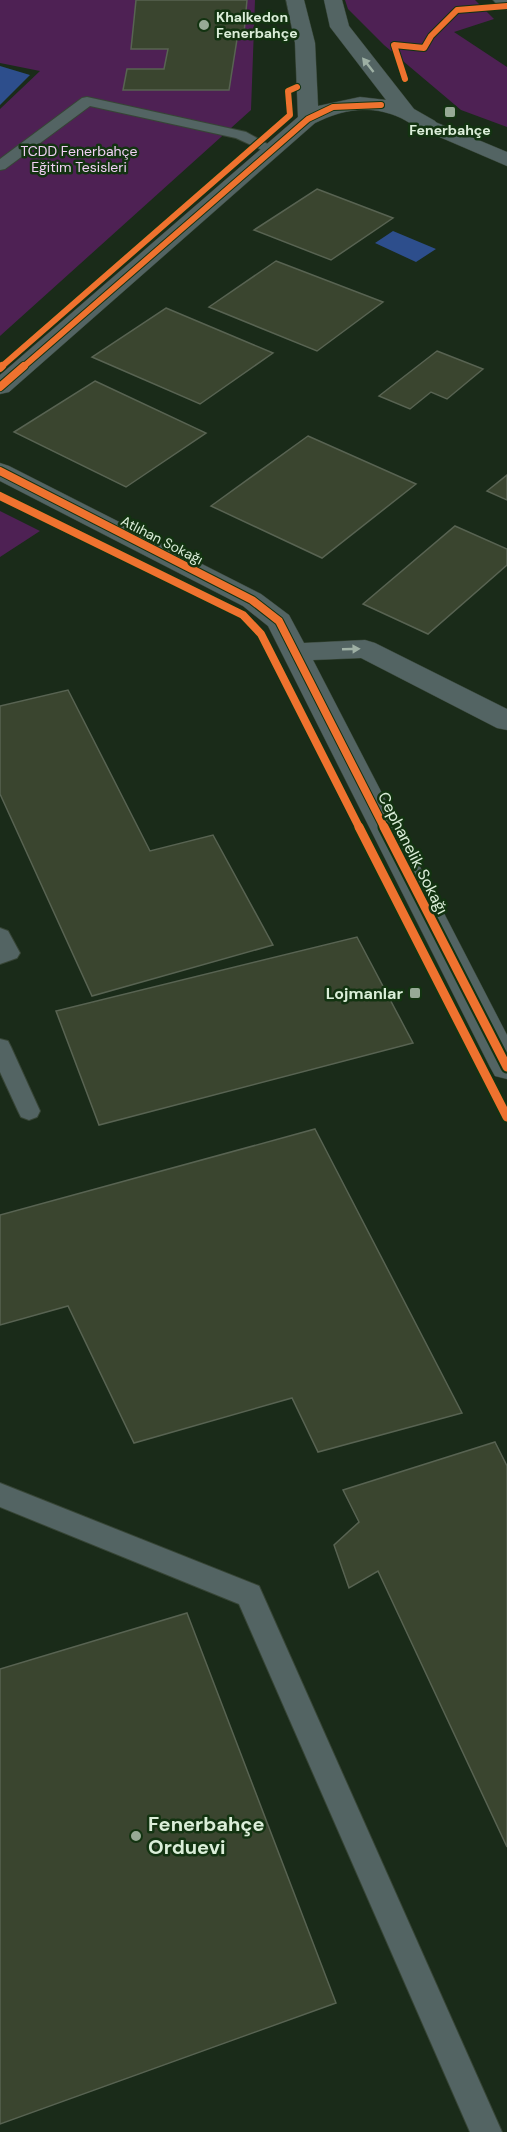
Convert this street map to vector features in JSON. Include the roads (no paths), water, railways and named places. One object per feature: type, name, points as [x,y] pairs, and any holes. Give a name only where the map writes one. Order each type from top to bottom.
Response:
[{"type":"street","points":[[295,0],[305,43],[308,120]]},
{"type":"street","points":[[333,0],[340,27],[405,111]]},
{"type":"street","points":[[502,0],[507,4]]},
{"type":"street","points":[[0,387],[308,120],[333,107],[381,105],[405,111],[428,125],[507,160]]},
{"type":"street","name":"Atlıhan Sokağı","points":[[0,471],[252,600],[279,621],[293,652]]},
{"type":"street","points":[[293,652],[365,649],[507,721]]},
{"type":"street","name":"Cephanelik Sokağı","points":[[293,652],[507,1067]]},
{"type":"lane","points":[[0,166],[87,101],[241,135],[273,151]]},
{"type":"lane","points":[[0,936],[9,953],[0,956]]},
{"type":"lane","points":[[0,1047],[29,1111]]},
{"type":"lane","points":[[0,1495],[249,1595],[486,2132]]},
{"type":"water","points":[[0,66],[30,75],[0,105]]},
{"type":"water","points":[[393,231],[436,249],[416,262],[375,243]]},
{"type":"place","name":"Khalkedon Fenerbahçe","points":[[204,25]]},
{"type":"place","name":"Fenerbahçe","points":[[450,112]]},
{"type":"place","name":"Lojmanlar","points":[[415,993]]},
{"type":"place","name":"Fenerbahçe Orduevi","points":[[136,1836]]},
{"type":"park label","name":"TCDD Fenerbahçe Eğitim Tesisleri","points":[[79,160]]}]
